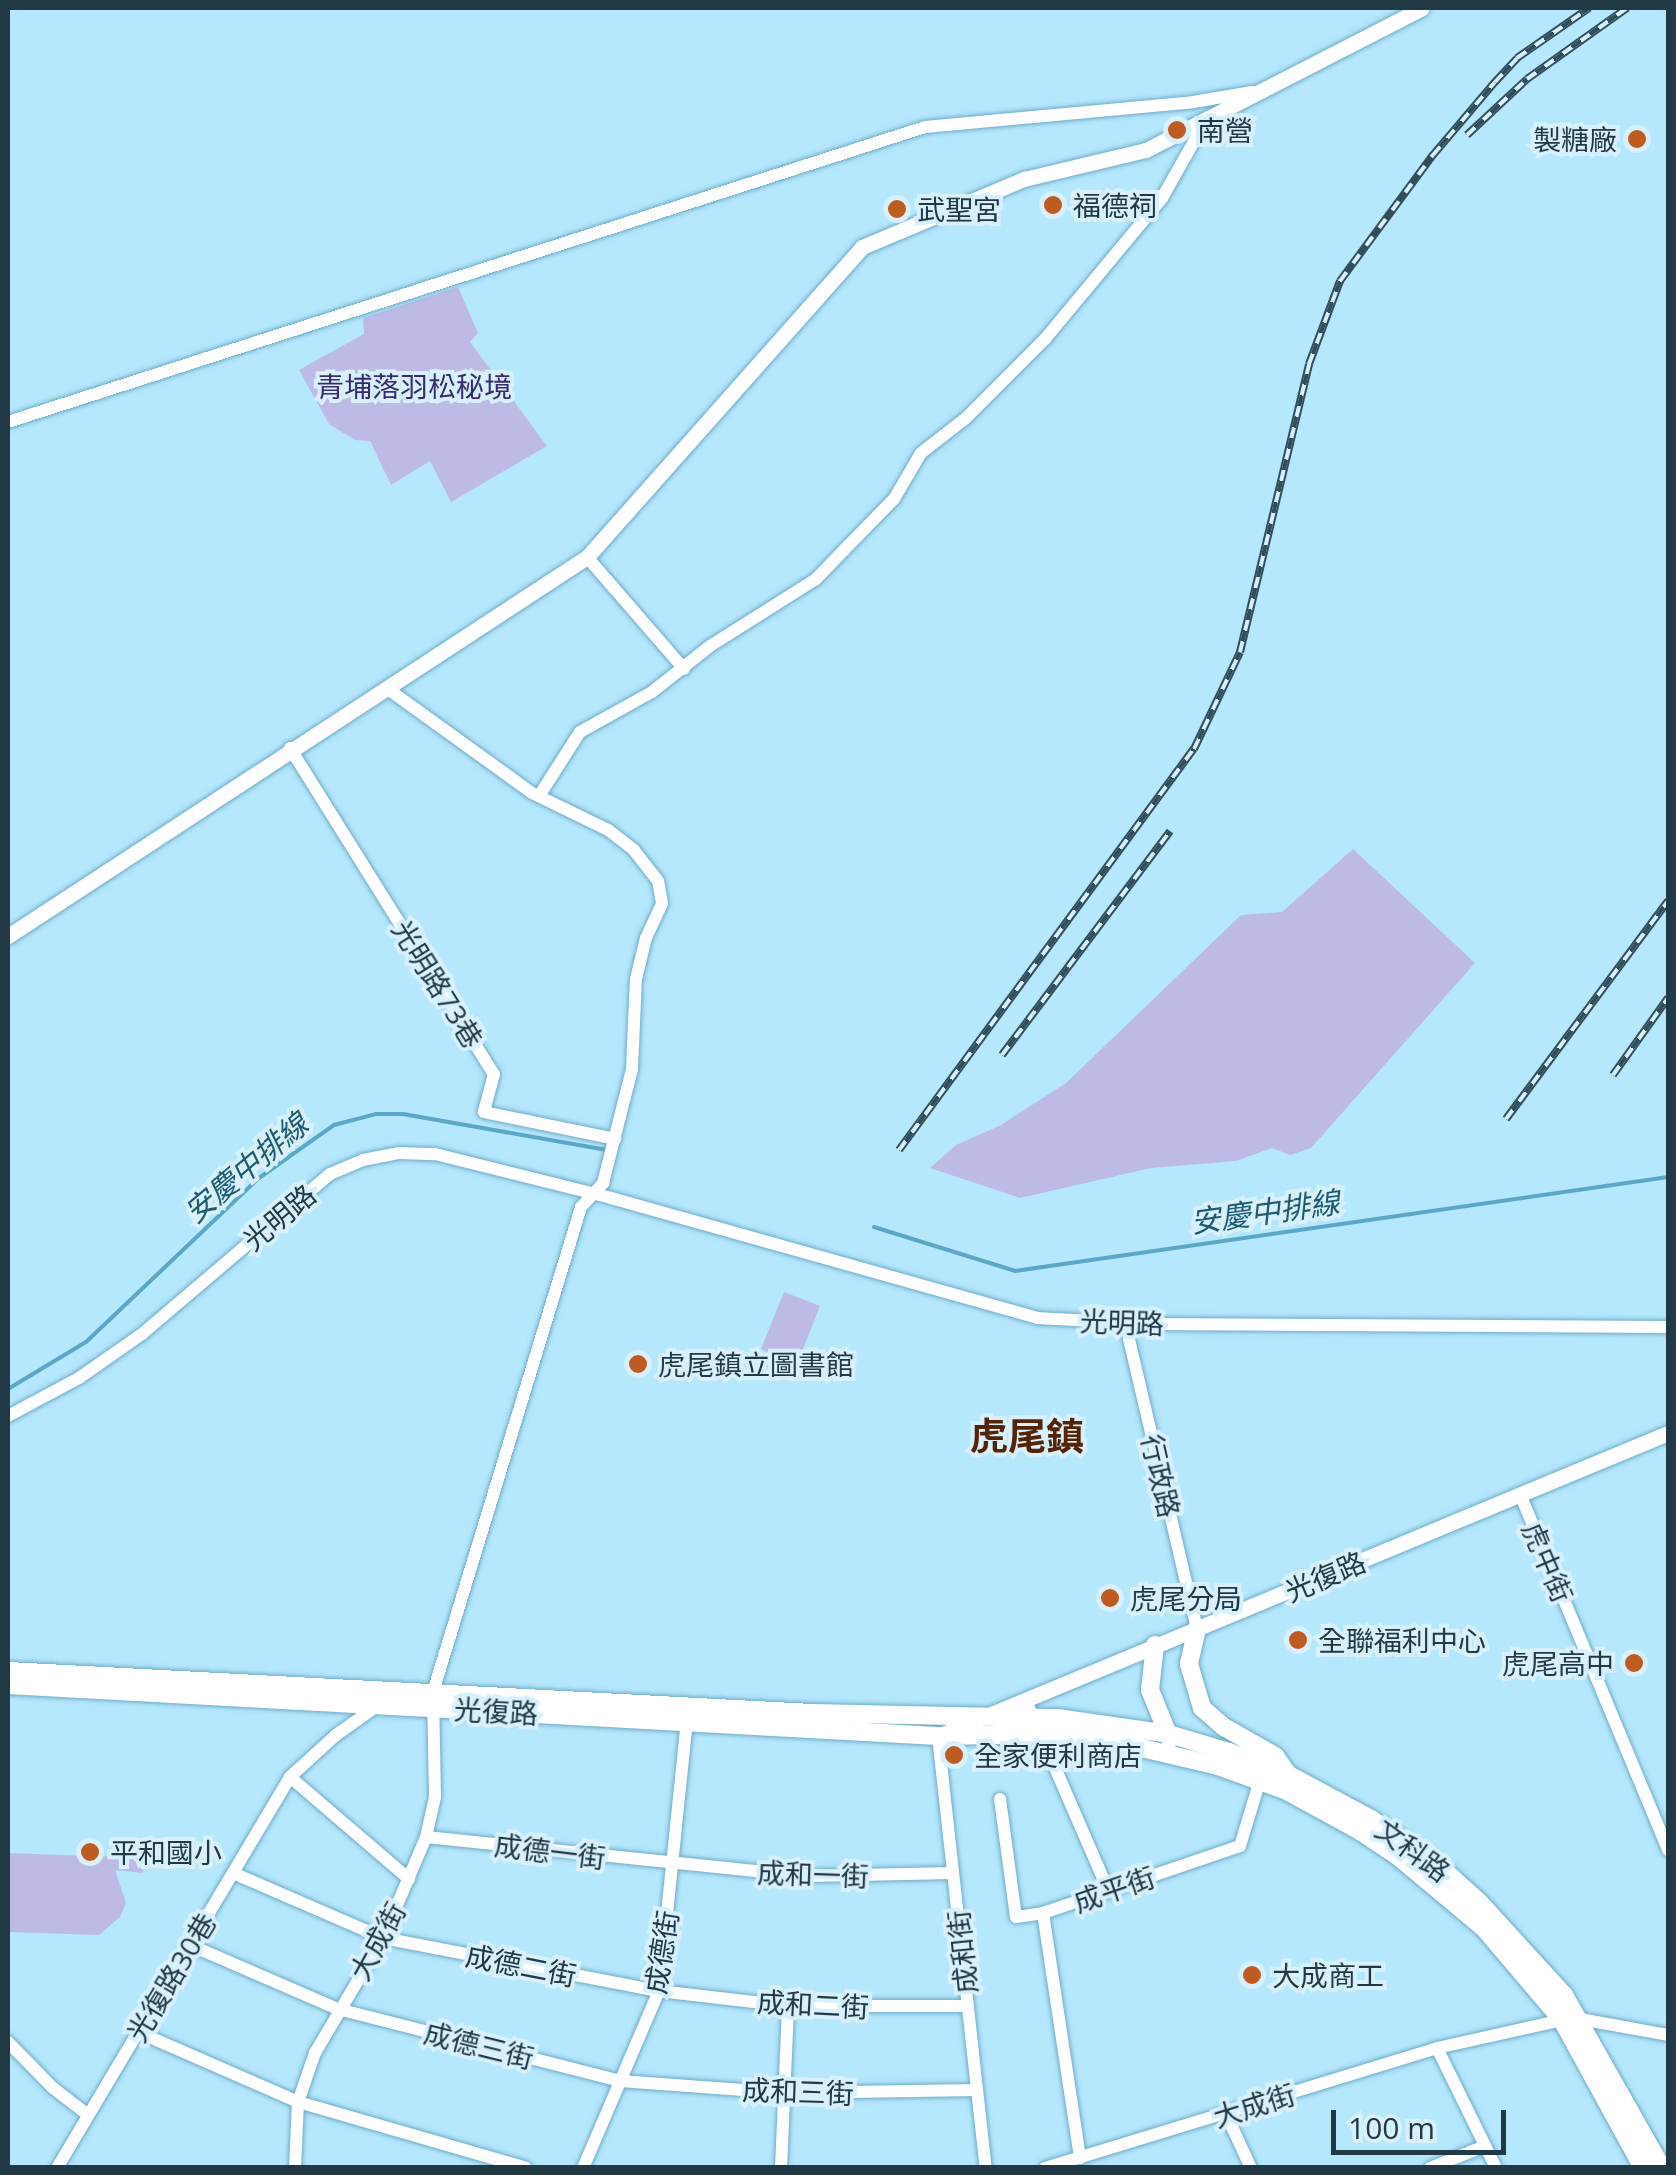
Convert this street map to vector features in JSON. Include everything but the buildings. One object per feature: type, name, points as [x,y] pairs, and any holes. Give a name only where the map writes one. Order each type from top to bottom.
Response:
[{"type":"main road","points":[[1196,1629],[1189,1664],[1202,1708],[1224,1728],[1275,1756],[1287,1774]]},
{"type":"main road","points":[[1155,1645],[1150,1690],[1176,1754]]},
{"type":"main road","name":"光復路","points":[[8,1671],[686,1722],[938,1736]]},
{"type":"main road","name":"光復路","points":[[8,1686],[377,1706],[433,1700],[982,1719]]},
{"type":"main road","name":"文科路","points":[[982,1719],[1033,1718],[1168,1734],[1287,1774],[1371,1819],[1438,1864],[1520,1943],[1662,2168]]},
{"type":"main road","name":"文科路","points":[[938,1736],[1033,1718],[1260,1780],[1320,1808],[1399,1857],[1484,1928],[1571,2019],[1643,2168]]},
{"type":"street","points":[[8,936],[587,557],[862,247],[1024,179],[1146,150],[1422,8]]},
{"type":"street","points":[[8,422],[925,127],[1193,102],[1266,89]]},
{"type":"street","points":[[539,796],[580,732],[684,669],[710,646],[816,578],[869,525],[894,499],[920,453],[966,418],[1045,339],[1162,198],[1205,122]]},
{"type":"street","points":[[587,557],[684,669]]},
{"type":"street","points":[[388,689],[539,796],[608,830],[634,850],[658,881],[662,903],[646,938],[636,979],[632,1069],[603,1183],[582,1207],[433,1700]]},
{"type":"street","name":"光明路73巷","points":[[290,748],[494,1074],[484,1112],[615,1139]]},
{"type":"street","name":"光明路","points":[[8,1416],[79,1378],[142,1334],[330,1174],[363,1160],[398,1153],[435,1154],[736,1232],[1036,1318],[1130,1323],[1668,1327]]},
{"type":"street","name":"行政路","points":[[1130,1323],[1129,1339],[1196,1629]]},
{"type":"street","name":"光復路","points":[[1033,1718],[1155,1645],[1668,1433]]},
{"type":"street","name":"虎中街","points":[[1520,1494],[1668,1850]]},
{"type":"street","name":"大成街","points":[[295,2168],[298,2102],[338,2009],[382,1938],[426,1837],[435,1797],[433,1700]]},
{"type":"street","name":"光復路30巷","points":[[57,2168],[290,1777],[336,1735],[377,1706]]},
{"type":"street","points":[[1033,1718],[1109,1892]]},
{"type":"street","name":"光復路","points":[[938,1736],[982,1719]]},
{"type":"street","name":"成德街","points":[[583,2168],[658,1990],[686,1722]]},
{"type":"street","name":"成和街","points":[[938,1736],[986,2168]]},
{"type":"street","points":[[290,1777],[409,1879]]},
{"type":"street","name":"成平街","points":[[1080,2158],[1043,1913],[1240,1846],[1260,1780]]},
{"type":"street","points":[[1000,1798],[1016,1917],[1043,1913]]},
{"type":"street","name":"成德一街","points":[[426,1837],[674,1865]]},
{"type":"street","name":"成和一街","points":[[674,1865],[853,1878],[953,1873]]},
{"type":"street","name":"成德二街","points":[[233,1873],[382,1938],[658,1990]]},
{"type":"street","name":"成德三街","points":[[190,1944],[338,2009],[620,2081]]},
{"type":"street","name":"成和二街","points":[[658,1990],[788,2006],[968,2006]]},
{"type":"street","points":[[780,2168],[788,2006]]},
{"type":"street","points":[[1571,2019],[1668,2035]]},
{"type":"street","name":"大成街","points":[[1045,2168],[1437,2048],[1571,2019]]},
{"type":"street","points":[[138,2032],[298,2102],[526,2168]]},
{"type":"street","points":[[8,2042],[53,2088],[88,2115]]},
{"type":"street","points":[[1437,2048],[1496,2168]]},
{"type":"street","name":"成和三街","points":[[620,2081],[784,2093],[977,2090]]},
{"type":"street","points":[[1226,2114],[1251,2168]]},
{"type":"street","points":[[1430,2168],[1485,2146]]},
{"type":"green space","name":"青埔落羽松秘境","points":[[458,287],[478,333],[470,342],[547,446],[451,502],[430,461],[391,485],[370,441],[355,440],[329,424],[299,370],[364,334],[363,318]]},
{"type":"green space","points":[[1353,849],[1475,963],[1311,1148],[1290,1155],[1272,1148],[1236,1161],[1151,1168],[1020,1198],[930,1168],[956,1145],[1001,1125],[1066,1083],[1241,915],[1282,912]]},
{"type":"green space","points":[[784,1292],[820,1306],[797,1364],[761,1349]]},
{"type":"green space","points":[[8,1853],[142,1858],[143,1873],[115,1870],[126,1903],[120,1917],[99,1935],[8,1932]]},
{"type":"waterway","name":"安慶中排線","points":[[8,1389],[86,1342],[259,1178],[334,1125],[376,1114],[403,1114],[607,1150]]},
{"type":"waterway","name":"安慶中排線","points":[[874,1227],[1015,1271],[1668,1177]]},
{"type":"railway","points":[[899,1150],[1194,749],[1240,652],[1309,364],[1340,281],[1433,155],[1495,82],[1517,58],[1589,8]]},
{"type":"railway","points":[[1467,135],[1527,79],[1627,8]]},
{"type":"railway","points":[[1002,1055],[1170,831]]},
{"type":"railway","points":[[1506,1119],[1668,901]]},
{"type":"railway","points":[[1613,1075],[1668,998]]},
{"type":"place","name":"南營","points":[[1177,130]]},
{"type":"place","name":"製糖廠","points":[[1637,139]]},
{"type":"place","name":"福德祠","points":[[1053,205]]},
{"type":"place","name":"武聖宮","points":[[897,209]]},
{"type":"place","name":"虎尾鎮立圖書館","points":[[638,1364]]},
{"type":"place","name":"虎尾分局","points":[[1110,1598]]},
{"type":"place","name":"全聯福利中心","points":[[1298,1640]]},
{"type":"place","name":"虎尾高中","points":[[1634,1663]]},
{"type":"place","name":"全家便利商店","points":[[954,1755]]},
{"type":"place","name":"平和國小","points":[[90,1852]]},
{"type":"place","name":"大成商工","points":[[1252,1975]]},
{"type":"district","name":"虎尾鎮","points":[[1027,1436]]}]
